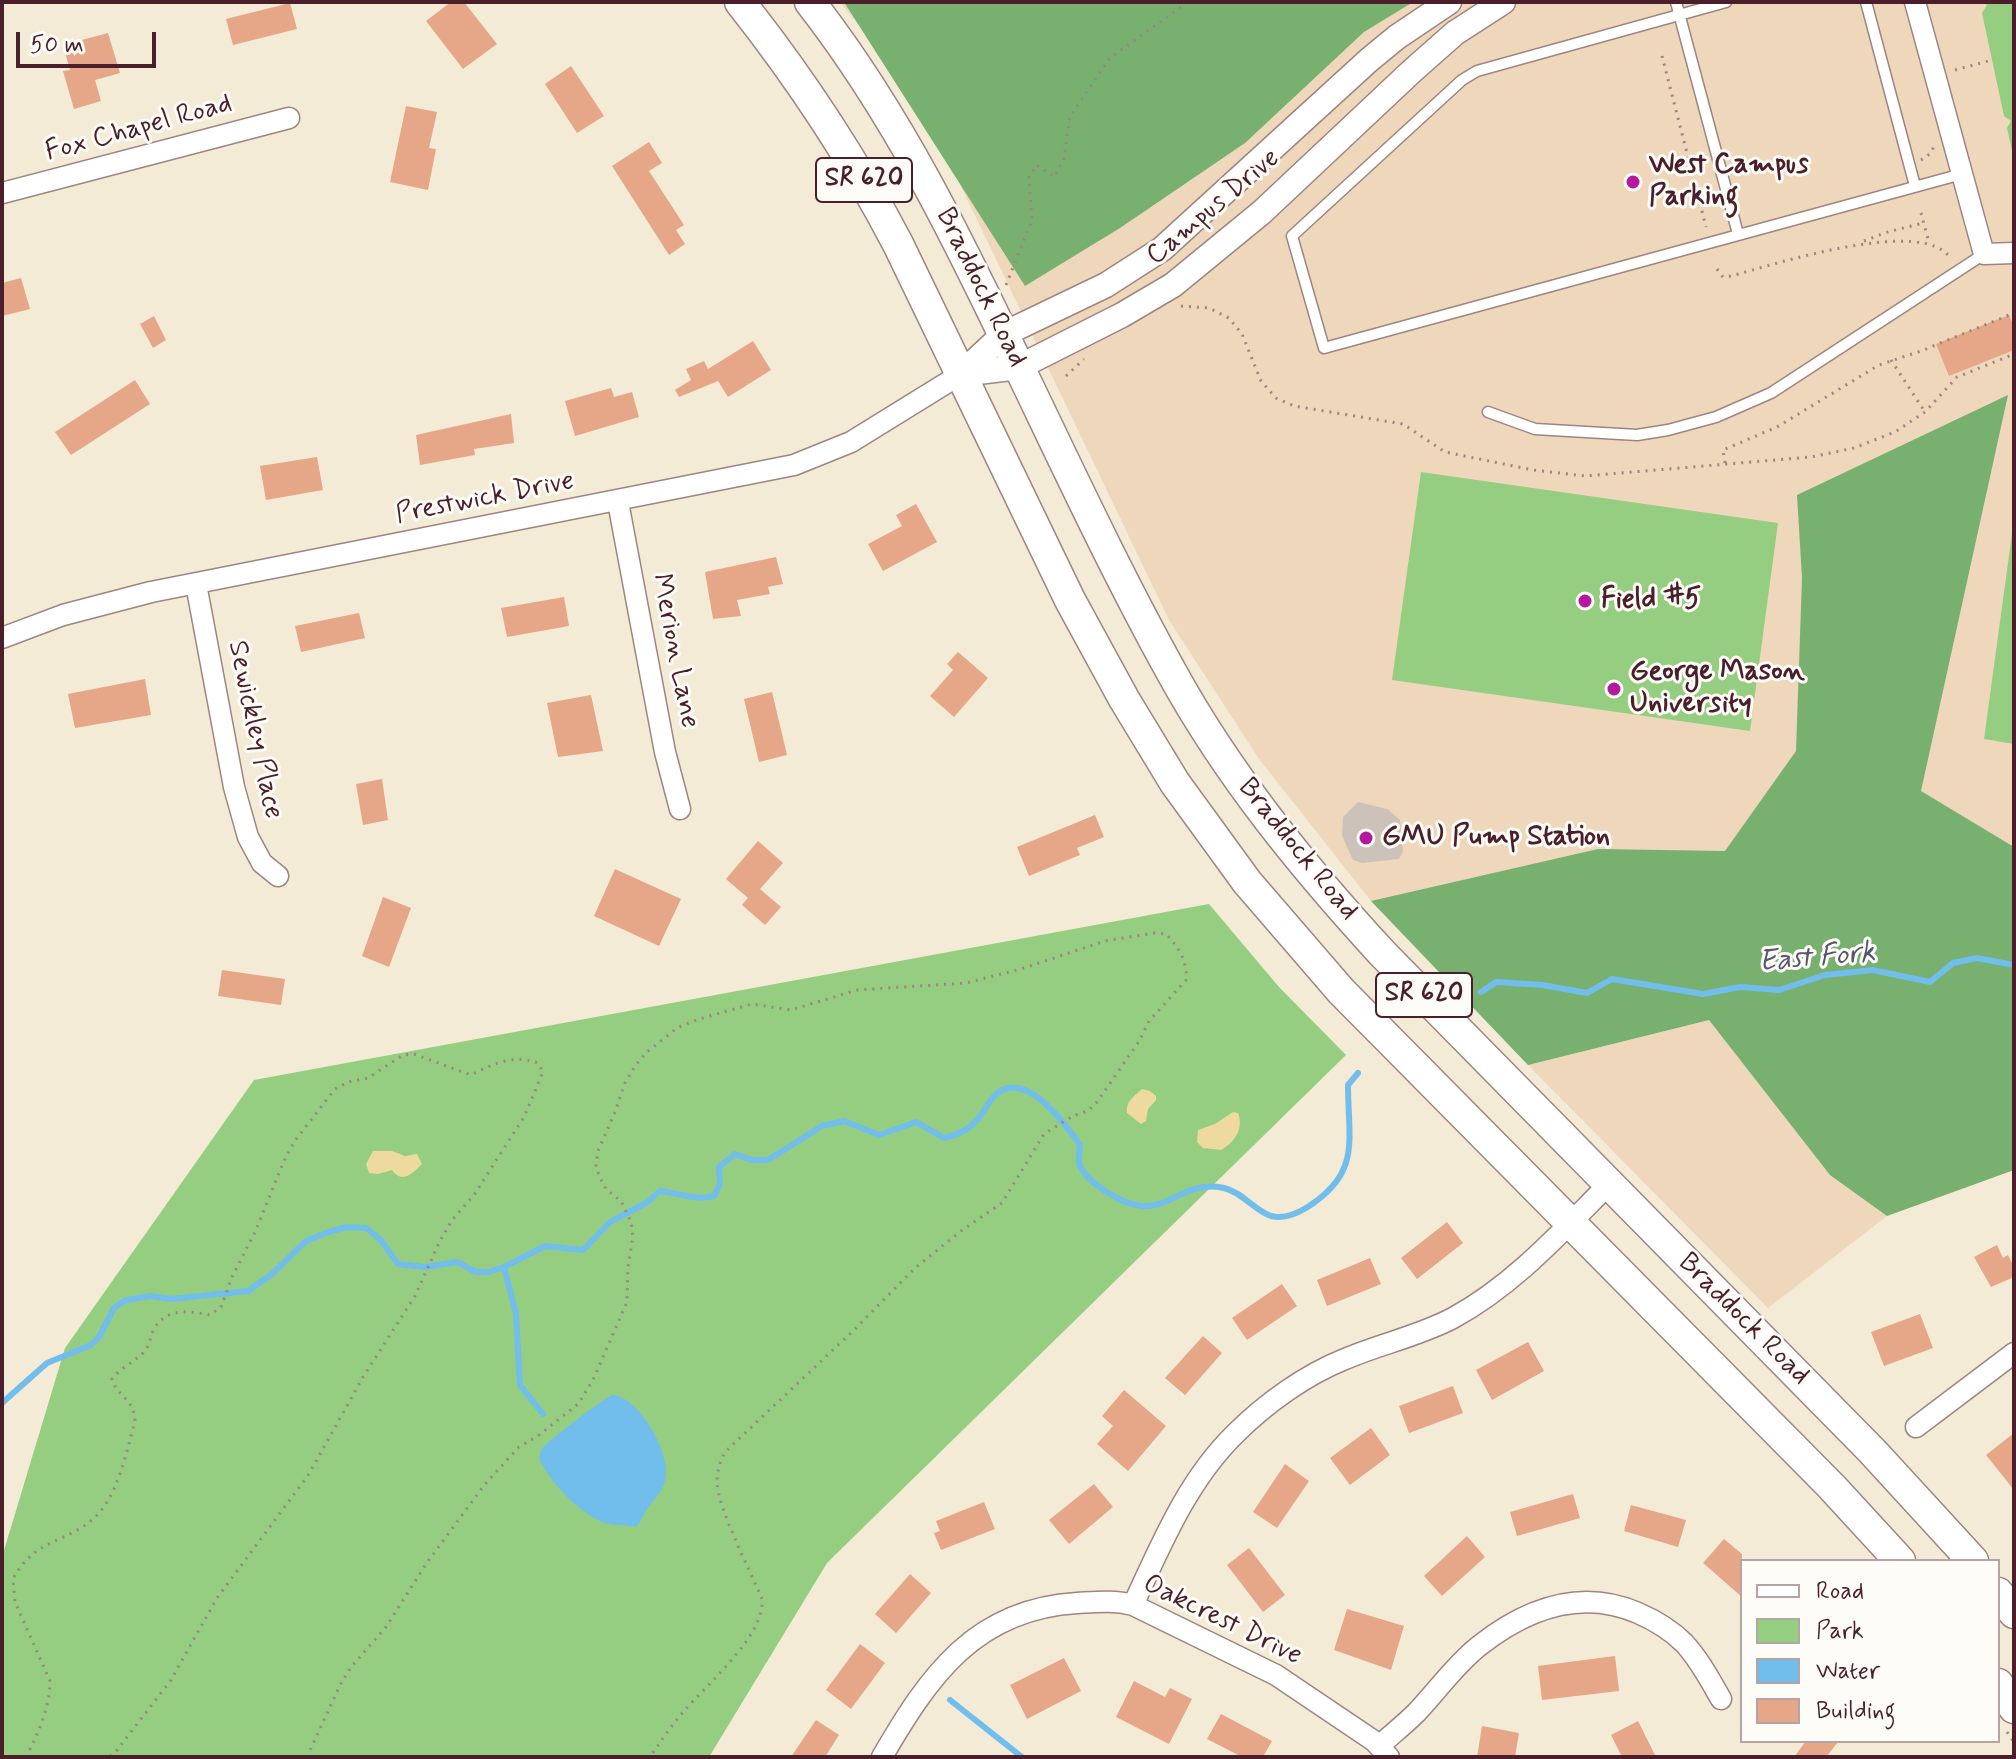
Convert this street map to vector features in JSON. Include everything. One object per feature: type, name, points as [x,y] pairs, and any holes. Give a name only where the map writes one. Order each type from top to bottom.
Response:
[{"type":"main road","name":"Braddock Road","points":[[740,2],[779,51],[868,186],[1070,600],[1124,699],[1175,783],[1247,882],[1341,991],[1832,1487],[1898,1559]]},
{"type":"main road","name":"Braddock Road","points":[[810,2],[860,69],[947,216],[1104,544],[1173,675],[1257,804],[1365,935],[1873,1452],[1971,1559]]},
{"type":"main road","points":[[2000,1596],[2014,1613]]},
{"type":"main road","points":[[2000,1687],[2014,1708]]},
{"type":"street","name":"Campus Drive","points":[[961,374],[1004,334],[1106,285],[1162,249],[1369,60],[1449,2]]},
{"type":"street","name":"Campus Drive","points":[[961,374],[1019,367],[1139,305],[1201,264],[1262,212],[1455,33],[1503,2]]},
{"type":"street","points":[[1915,2],[1984,254],[2014,253]]},
{"type":"street","name":"Fox Chapel Road","points":[[2,193],[289,118]]},
{"type":"street","name":"Prestwick Drive","points":[[2,638],[63,615],[151,592],[774,470],[815,458],[851,442],[961,374]]},
{"type":"street","name":"Merion Lane","points":[[618,502],[665,752],[680,809]]},
{"type":"street","name":"Sewickley Place","points":[[196,584],[234,787],[248,837],[262,863],[278,876]]},
{"type":"street","points":[[1133,1605],[1186,1495],[1217,1452],[1253,1417],[1290,1389],[1342,1360],[1423,1331],[1473,1306],[1526,1266],[1609,1184]]},
{"type":"street","points":[[1916,1427],[2014,1353]]},
{"type":"street","name":"Oakcrest Drive","points":[[882,1757],[921,1692],[943,1666],[985,1630],[1044,1607],[1111,1601],[1133,1605],[1276,1675],[1384,1751]]},
{"type":"street","points":[[1384,1751],[1478,1647],[1532,1612],[1563,1603],[1605,1602],[1651,1619],[1685,1644],[1721,1699]]},
{"type":"lane","points":[[1676,2],[1738,234]]},
{"type":"lane","points":[[1726,2],[1477,71],[1462,80],[1292,236],[1324,348],[1962,174]]},
{"type":"lane","points":[[1866,2],[1915,186]]},
{"type":"lane","points":[[1488,412],[1535,429],[1637,435],[1716,417],[1771,393],[1984,254]]},
{"type":"path","points":[[1006,286],[1032,220],[1029,177],[1037,165],[1054,177],[1064,158],[1070,116],[1110,58],[1188,2]]},
{"type":"path","points":[[1662,56],[1707,231]]},
{"type":"path","points":[[1947,73],[1992,60]]},
{"type":"path","points":[[1921,213],[1929,243]]},
{"type":"path","points":[[1717,269],[1723,277],[1731,276],[1861,243],[1884,233],[1923,223]]},
{"type":"path","points":[[1861,243],[1929,243],[1948,253],[1955,265]]},
{"type":"path","points":[[1725,463],[1723,450],[1777,427],[1891,360],[2014,313]]},
{"type":"path","points":[[1891,360],[1925,412]]},
{"type":"path","points":[[307,1757],[351,1667],[386,1627],[432,1555],[485,1484],[519,1447],[558,1420],[587,1392],[627,1302],[633,1237],[631,1222],[623,1204],[606,1189],[599,1176],[596,1165],[598,1151],[625,1083],[635,1066],[662,1039],[677,1028],[712,1014],[752,1004],[791,1010],[857,990],[966,983],[1021,969],[1105,941],[1141,934],[1166,934],[1182,956],[1187,971],[1186,980],[1149,1021],[1140,1040],[1097,1102],[1088,1111],[1073,1116],[1044,1134],[1002,1203],[915,1268],[725,1452],[718,1465],[717,1484],[726,1514],[762,1599],[761,1616],[747,1640],[682,1713],[650,1757]]},
{"type":"path","points":[[26,1757],[43,1718],[50,1695],[50,1681],[15,1602],[13,1579],[29,1558],[47,1543],[91,1521],[107,1503],[135,1421],[135,1408],[114,1385],[112,1379],[117,1372],[142,1355],[162,1319],[174,1312],[216,1313],[294,1142],[335,1089],[348,1082],[368,1078],[403,1055],[414,1054],[471,1075],[498,1062],[516,1059],[538,1063],[543,1072],[524,1117],[474,1195],[452,1220],[426,1276],[363,1377],[309,1474],[217,1598],[171,1680],[109,1757]]},
{"type":"shaded area","name":"George Mason University","points":[[840,2],[2014,2],[2014,1170],[1887,1216],[1768,1308],[1371,901],[1259,759],[1169,620],[958,180],[860,27]]},
{"type":"shaded area","points":[[1358,802],[1387,809],[1400,820],[1403,851],[1399,859],[1362,863],[1353,860],[1342,836],[1343,817]]},
{"type":"green space","points":[[844,2],[1413,2],[1364,32],[1245,143],[1120,228],[1025,286]]},
{"type":"green space","points":[[1982,2],[2014,2],[2014,160],[2007,128],[2011,121],[2004,116],[1982,13],[1987,5]]},
{"type":"green space","points":[[2008,395],[1921,791],[2014,847],[2014,1170],[1887,1216],[1830,1175],[1709,1020],[1528,1065],[1371,901],[1598,849],[1725,851],[1796,751],[1802,578],[1797,495]]},
{"type":"green space","name":"Field #5","points":[[1421,472],[1778,523],[1750,731],[1392,680]]},
{"type":"green space","points":[[2014,519],[2014,744],[1984,739]]},
{"type":"green space","points":[[1209,904],[1279,987],[1346,1055],[827,1563],[709,1757],[2,1757],[2,1557],[65,1348],[254,1080]]},
{"type":"sand","points":[[1142,1089],[1150,1091],[1156,1100],[1148,1109],[1146,1121],[1141,1124],[1127,1113],[1127,1109],[1131,1099]]},
{"type":"sand","points":[[1233,1112],[1238,1113],[1240,1119],[1239,1130],[1226,1147],[1221,1150],[1203,1148],[1197,1142],[1198,1130],[1215,1124]]},
{"type":"sand","points":[[373,1151],[392,1151],[405,1156],[417,1154],[422,1164],[403,1177],[392,1170],[369,1173],[366,1164]]},
{"type":"water","points":[[612,1395],[632,1404],[650,1425],[665,1463],[662,1489],[636,1527],[605,1523],[586,1512],[559,1489],[540,1461],[540,1452],[546,1445]]},
{"type":"building","points":[[451,2],[464,2],[497,44],[463,69],[426,21]]},
{"type":"building","points":[[290,3],[297,29],[233,45],[226,19]]},
{"type":"building","points":[[108,33],[120,73],[95,80],[101,101],[74,109],[63,71],[70,70],[63,45]]},
{"type":"building","points":[[571,66],[604,116],[577,133],[545,84]]},
{"type":"building","points":[[406,106],[437,112],[429,148],[436,149],[428,190],[390,182]]},
{"type":"building","points":[[649,142],[662,163],[649,171],[684,225],[676,230],[685,244],[669,255],[612,166]]},
{"type":"building","points":[[21,278],[30,309],[2,316],[2,283]]},
{"type":"building","points":[[2009,315],[2014,327],[2014,350],[1949,376],[1936,344]]},
{"type":"building","points":[[154,316],[166,340],[153,348],[140,324]]},
{"type":"building","points":[[753,341],[771,370],[728,397],[718,381],[679,397],[675,390],[691,380],[686,369],[704,361],[708,369]]},
{"type":"building","points":[[135,380],[150,404],[71,455],[55,432]]},
{"type":"building","points":[[611,388],[614,397],[632,392],[639,417],[575,436],[565,401]]},
{"type":"building","points":[[511,414],[514,443],[474,449],[475,455],[420,465],[416,435]]},
{"type":"building","points":[[317,457],[323,490],[266,500],[260,466]]},
{"type":"building","points":[[916,504],[937,542],[883,571],[868,544],[902,526],[896,515]]},
{"type":"building","points":[[776,557],[783,584],[768,587],[770,594],[737,600],[741,616],[713,619],[705,572]]},
{"type":"building","points":[[564,597],[569,626],[507,637],[501,608]]},
{"type":"building","points":[[359,613],[365,638],[301,652],[295,626]]},
{"type":"building","points":[[958,652],[988,678],[954,717],[930,696],[953,670],[947,664]]},
{"type":"building","points":[[145,679],[151,715],[75,728],[68,694]]},
{"type":"building","points":[[772,692],[787,755],[759,762],[744,699]]},
{"type":"building","points":[[591,695],[603,751],[558,757],[547,703]]},
{"type":"building","points":[[382,779],[388,820],[363,825],[356,784]]},
{"type":"building","points":[[1095,815],[1104,837],[1077,848],[1080,855],[1029,876],[1017,847]]},
{"type":"building","points":[[758,841],[783,863],[760,889],[781,907],[765,925],[742,905],[748,898],[726,879]]},
{"type":"building","points":[[615,869],[681,899],[659,946],[594,916]]},
{"type":"building","points":[[383,897],[411,908],[389,967],[362,956]]},
{"type":"building","points":[[222,970],[285,979],[281,1005],[218,996]]},
{"type":"building","points":[[1447,1222],[1463,1243],[1417,1279],[1401,1258]]},
{"type":"building","points":[[1997,1245],[2003,1258],[2008,1255],[2014,1267],[2014,1277],[1991,1287],[1974,1257]]},
{"type":"building","points":[[1370,1258],[1381,1284],[1327,1306],[1317,1280]]},
{"type":"building","points":[[1282,1284],[1297,1306],[1247,1340],[1232,1318]]},
{"type":"building","points":[[1920,1314],[1933,1348],[1884,1366],[1871,1332]]},
{"type":"building","points":[[1203,1336],[1222,1353],[1185,1395],[1165,1378]]},
{"type":"building","points":[[1528,1342],[1544,1371],[1492,1400],[1476,1370]]},
{"type":"building","points":[[1453,1386],[1463,1413],[1409,1433],[1399,1406]]},
{"type":"building","points":[[1124,1390],[1166,1426],[1128,1471],[1097,1444],[1113,1426],[1102,1416]]},
{"type":"building","points":[[1371,1428],[1390,1455],[1350,1485],[1330,1458]]},
{"type":"building","points":[[2014,1433],[2014,1490],[1986,1455]]},
{"type":"building","points":[[1285,1464],[1309,1481],[1277,1528],[1253,1512]]},
{"type":"building","points":[[1094,1484],[1113,1507],[1069,1544],[1049,1520]]},
{"type":"building","points":[[1573,1494],[1580,1518],[1517,1536],[1510,1512]]},
{"type":"building","points":[[984,1502],[995,1529],[941,1550],[934,1533],[940,1531],[936,1521]]},
{"type":"building","points":[[1631,1505],[1686,1520],[1678,1547],[1624,1531]]},
{"type":"building","points":[[1467,1536],[1485,1557],[1442,1596],[1424,1576]]},
{"type":"building","points":[[1724,1539],[1742,1554],[1740,1595],[1703,1563]]},
{"type":"building","points":[[1249,1548],[1285,1595],[1263,1612],[1227,1565]]},
{"type":"building","points":[[910,1574],[931,1593],[896,1633],[875,1614]]},
{"type":"building","points":[[1347,1609],[1404,1626],[1391,1670],[1334,1650]]},
{"type":"building","points":[[860,1644],[885,1663],[851,1709],[826,1690]]},
{"type":"building","points":[[1615,1656],[1619,1691],[1542,1700],[1538,1666]]},
{"type":"building","points":[[1064,1658],[1081,1691],[1027,1719],[1010,1685]]},
{"type":"building","points":[[1134,1681],[1165,1697],[1170,1688],[1192,1699],[1169,1744],[1116,1717]]},
{"type":"building","points":[[1221,1714],[1272,1741],[1263,1757],[1242,1757],[1207,1739]]},
{"type":"building","points":[[816,1720],[839,1735],[825,1757],[791,1757]]},
{"type":"building","points":[[1638,1721],[1656,1757],[1622,1757],[1611,1735]]},
{"type":"building","points":[[1482,1726],[1519,1733],[1515,1757],[1477,1757]]},
{"type":"building","points":[[1804,1743],[1837,1743],[1826,1757],[1794,1757]]},
{"type":"waterway","name":"East Fork","points":[[1481,992],[1496,982],[1543,985],[1587,993],[1612,979],[1703,994],[1740,987],[1779,990],[1825,975],[1873,970],[1930,982],[1953,963],[1977,958],[2014,965]]},
{"type":"waterway","name":"East Fork","points":[[2,1403],[47,1363],[91,1345],[99,1337],[114,1308],[126,1300],[248,1291],[272,1274],[306,1241],[328,1232],[347,1227],[366,1228],[380,1239],[398,1264],[425,1267],[457,1262],[476,1272],[489,1272],[545,1246],[583,1250],[610,1222],[646,1203],[660,1191],[693,1197],[714,1196],[720,1184],[719,1167],[735,1154],[752,1160],[768,1160],[822,1126],[844,1121],[879,1135],[916,1122],[944,1138],[969,1127],[995,1095],[1010,1088],[1034,1095],[1056,1114],[1080,1145],[1079,1161],[1089,1178],[1125,1202],[1153,1205],[1199,1188],[1224,1188],[1271,1216],[1289,1215],[1324,1195],[1344,1168],[1349,1139],[1348,1085],[1358,1073]]},
{"type":"waterway","points":[[504,1267],[516,1314],[520,1385],[543,1414]]},
{"type":"waterway","points":[[950,1700],[1022,1757]]},
{"type":"place","name":"West Campus Parking","points":[[1633,182]]},
{"type":"place","name":"Field #5","points":[[1585,601]]},
{"type":"place","name":"George Mason University","points":[[1614,689]]},
{"type":"place","name":"GMU Pump Station","points":[[1366,838]]}]
